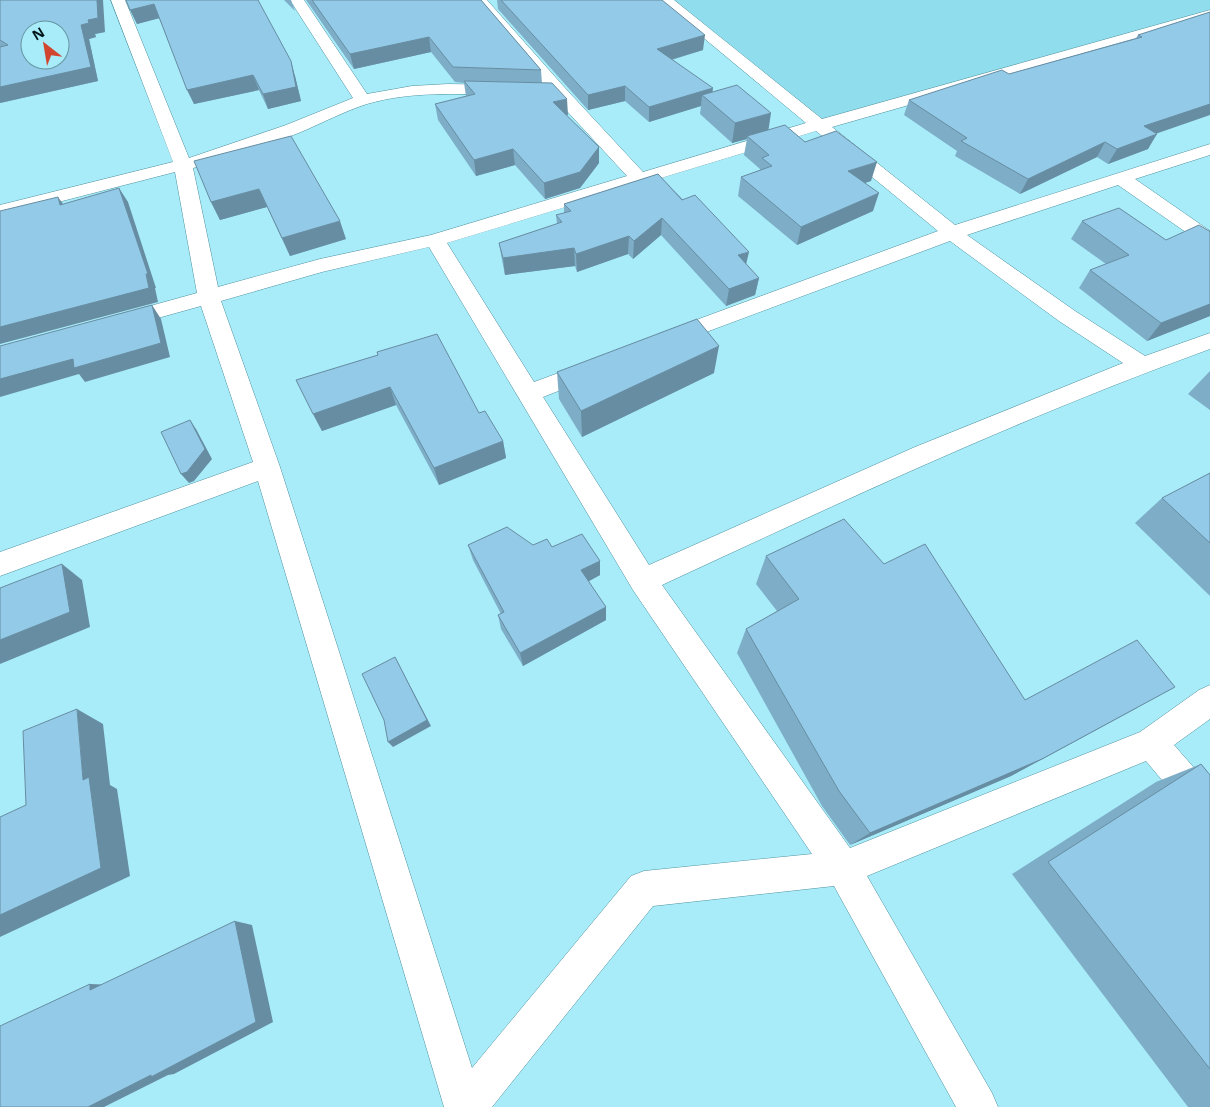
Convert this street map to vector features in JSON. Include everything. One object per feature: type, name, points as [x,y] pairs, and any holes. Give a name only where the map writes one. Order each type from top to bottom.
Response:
[{"type":"street","points":[[118,0],[183,165],[209,298],[267,467],[465,1107]]},
{"type":"street","points":[[297,0],[363,100]]},
{"type":"street","points":[[665,0],[952,233],[1067,316],[1141,364]]},
{"type":"street","points":[[488,3],[559,92],[639,178]]},
{"type":"street","points":[[105,326],[320,266],[435,240],[818,125],[1210,14]]},
{"type":"street","points":[[0,211],[183,165],[264,140],[363,100],[412,91],[448,89],[559,92]]},
{"type":"street","points":[[646,347],[952,233],[1210,149]]},
{"type":"street","points":[[1122,179],[1210,240]]},
{"type":"street","points":[[435,240],[643,580],[843,868],[978,1107]]},
{"type":"street","points":[[643,580],[1014,413],[1141,364],[1210,340]]},
{"type":"street","points":[[528,394],[610,362]]},
{"type":"street","points":[[0,564],[267,467]]},
{"type":"street","points":[[465,1107],[644,889],[843,868],[1151,743],[1210,700]]},
{"type":"street","points":[[1151,743],[1210,811]]},
{"type":"shaded area","points":[[661,0],[1210,0],[1210,18],[826,127]]},
{"type":"building","points":[[0,0],[97,0],[98,18],[88,20],[89,23],[81,25],[91,67],[0,87],[0,47],[8,45],[0,40]]},
{"type":"building","points":[[126,0],[258,0],[291,61],[296,87],[263,94],[253,75],[187,90],[154,4],[130,10]]},
{"type":"building","points":[[312,0],[481,0],[541,70],[453,67],[429,37],[350,54]]},
{"type":"building","points":[[501,0],[662,0],[705,35],[657,49],[713,88],[649,107],[625,86],[588,95]]},
{"type":"building","points":[[1210,12],[1210,104],[1144,126],[1157,134],[1117,149],[1105,142],[1028,179],[961,141],[967,138],[909,100],[1002,70],[1009,74],[1142,37],[1138,35]]},
{"type":"building","points":[[464,81],[552,83],[567,99],[553,102],[599,147],[580,172],[544,183],[513,149],[474,160],[435,104],[475,94]]},
{"type":"building","points":[[737,85],[771,113],[735,123],[702,95]]},
{"type":"building","points":[[785,125],[805,142],[836,131],[877,162],[848,171],[879,193],[801,227],[741,177],[772,166],[762,158],[769,155],[747,136]]},
{"type":"building","points":[[291,136],[340,221],[282,238],[259,189],[211,202],[194,161]]},
{"type":"building","points":[[658,174],[682,200],[695,195],[749,252],[738,255],[759,278],[729,289],[662,218],[634,241],[629,236],[576,254],[574,248],[503,258],[499,243],[562,222],[556,215],[571,211],[564,204]]},
{"type":"building","points":[[119,188],[148,274],[146,274],[149,288],[0,327],[0,211],[58,197],[60,205]]},
{"type":"building","points":[[1119,208],[1166,240],[1199,225],[1210,231],[1210,304],[1161,323],[1090,270],[1129,255],[1082,221]]},
{"type":"building","points":[[152,305],[161,343],[74,368],[73,359],[0,379],[0,346]]},
{"type":"building","points":[[697,319],[719,346],[581,411],[557,372]]},
{"type":"building","points":[[437,334],[479,413],[485,411],[503,441],[434,468],[390,387],[313,414],[296,380],[378,355],[377,352]]},
{"type":"building","points":[[190,420],[205,449],[187,472],[181,474],[161,432]]},
{"type":"building","points":[[1210,473],[1210,543],[1162,498]]},
{"type":"building","points":[[844,519],[884,564],[925,544],[1025,700],[1137,640],[1175,687],[1042,759],[870,833],[839,791],[746,629],[799,599],[766,556]]},
{"type":"building","points":[[507,527],[533,545],[547,539],[552,547],[582,534],[600,561],[581,570],[606,607],[520,653],[498,615],[504,612],[468,545]]},
{"type":"building","points":[[62,564],[70,612],[0,640],[0,588]]},
{"type":"building","points":[[395,657],[427,720],[388,742],[384,720],[362,674]]},
{"type":"building","points":[[77,709],[83,780],[89,777],[101,868],[0,915],[0,817],[26,805],[23,731]]},
{"type":"building","points":[[1201,764],[1210,775],[1210,1069],[1048,862]]},
{"type":"building","points":[[235,921],[256,1022],[151,1077],[151,1075],[88,1107],[0,1107],[0,1026],[90,984],[90,990]]}]
